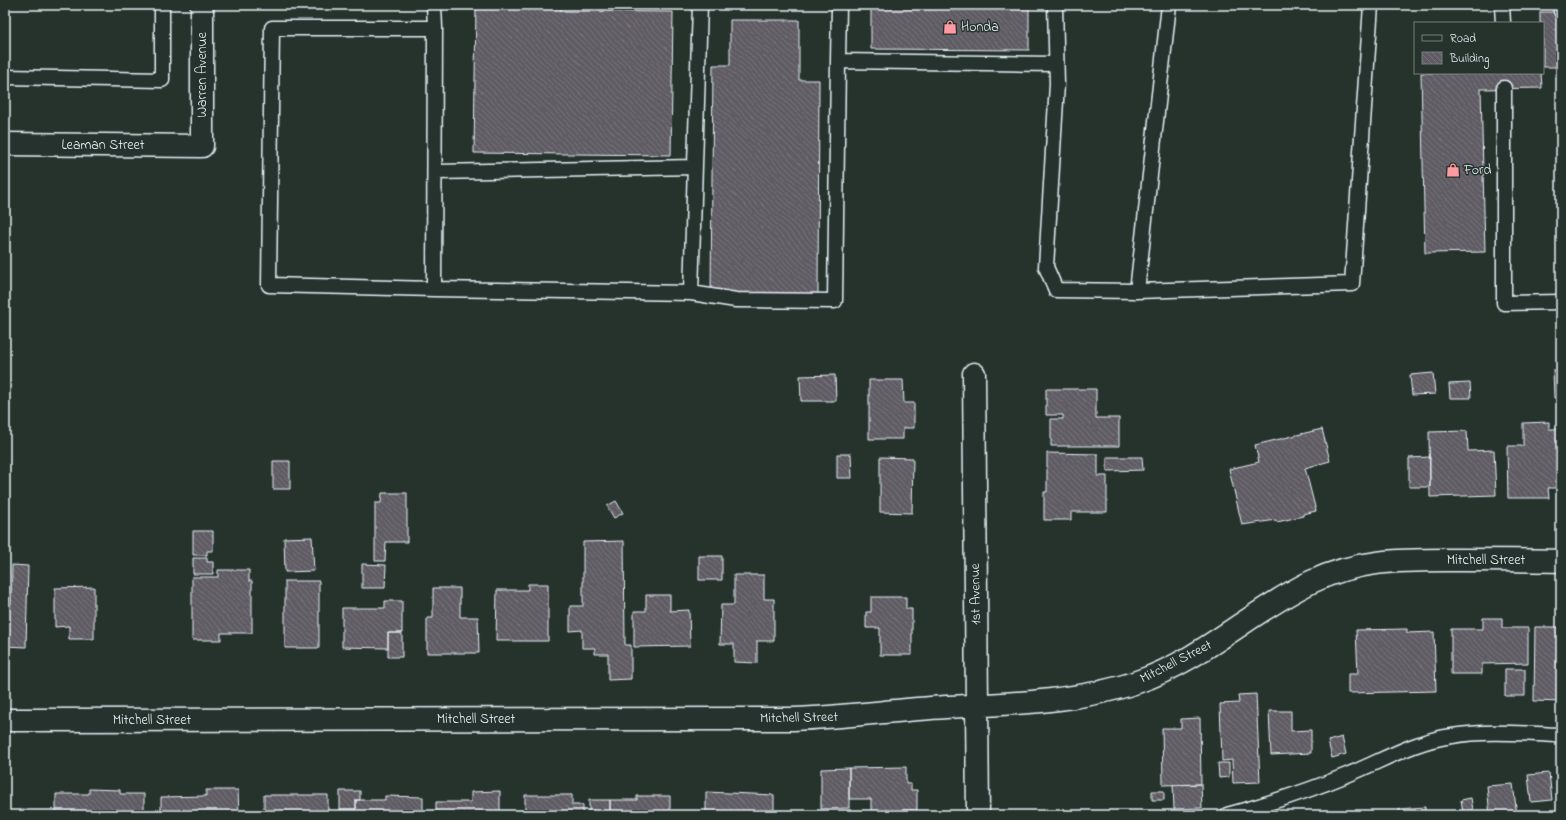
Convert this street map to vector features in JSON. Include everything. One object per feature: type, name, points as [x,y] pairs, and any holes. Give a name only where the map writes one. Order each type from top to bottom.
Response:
[{"type":"street","name":"Warren Avenue","points":[[202,5],[202,146]]},
{"type":"street","name":"Leaman Street","points":[[5,144],[202,146]]},
{"type":"street","name":"1st Avenue","points":[[974,374],[978,815]]},
{"type":"street","name":"Mitchell Street","points":[[5,720],[794,719],[832,718],[977,706],[1072,696],[1138,682],[1202,651],[1287,595],[1337,571],[1357,566],[1392,560],[1561,561]]},
{"type":"lane","points":[[5,77],[162,80],[162,5]]},
{"type":"lane","points":[[434,5],[436,172],[434,288]]},
{"type":"lane","points":[[691,293],[700,5]]},
{"type":"lane","points":[[435,28],[272,28],[269,285],[691,293],[736,300],[835,301],[839,5]]},
{"type":"lane","points":[[1055,5],[1056,64],[1046,267],[1056,290],[1137,291],[1352,284],[1371,5]]},
{"type":"lane","points":[[1137,291],[1169,5]]},
{"type":"lane","points":[[1502,5],[1503,22]]},
{"type":"lane","points":[[1560,5],[1561,11]]},
{"type":"lane","points":[[838,61],[1056,64]]},
{"type":"lane","points":[[1504,88],[1504,302],[1561,302]]},
{"type":"lane","points":[[436,172],[695,167]]},
{"type":"lane","points":[[1227,815],[1282,799],[1333,781],[1416,744],[1451,736],[1481,733],[1561,735]]},
{"type":"building","points":[[476,5],[561,5],[561,11],[673,12],[671,155],[474,153]]},
{"type":"building","name":"Honda","points":[[871,5],[1029,5],[1029,50],[871,49]]},
{"type":"building","points":[[1540,12],[1561,12],[1561,67],[1544,67],[1544,22],[1540,22]]},
{"type":"building","points":[[730,20],[799,20],[799,80],[819,80],[818,295],[711,294],[713,65],[730,65]]},
{"type":"building","name":"Ford","points":[[1421,74],[1541,74],[1542,88],[1481,89],[1485,252],[1425,253]]},
{"type":"building","points":[[1553,370],[1561,370],[1561,398],[1554,398]]},
{"type":"building","points":[[1433,373],[1435,394],[1412,395],[1410,375]]},
{"type":"building","points":[[835,375],[836,401],[801,401],[800,376]]},
{"type":"building","points":[[869,380],[903,380],[904,403],[914,403],[914,428],[903,428],[903,439],[869,439]]},
{"type":"building","points":[[1470,383],[1471,398],[1450,398],[1449,384]]},
{"type":"building","points":[[1046,389],[1096,389],[1096,418],[1119,418],[1119,446],[1051,446],[1051,419],[1063,419],[1063,415],[1046,415]]},
{"type":"building","points":[[1549,422],[1549,429],[1561,429],[1561,488],[1548,488],[1549,498],[1508,498],[1507,446],[1523,446],[1523,423]]},
{"type":"building","points":[[1322,429],[1330,461],[1305,468],[1316,511],[1303,514],[1303,516],[1277,522],[1276,520],[1242,525],[1229,469],[1259,462],[1255,445]]},
{"type":"building","points":[[1467,431],[1468,451],[1494,450],[1496,495],[1430,497],[1429,432]]},
{"type":"building","points":[[1047,453],[1098,454],[1098,476],[1107,476],[1107,512],[1071,512],[1071,520],[1044,520],[1044,492],[1047,492]]},
{"type":"building","points":[[837,454],[851,454],[852,478],[837,478]]},
{"type":"building","points":[[880,457],[913,458],[912,513],[880,512]]},
{"type":"building","points":[[1107,457],[1142,457],[1143,470],[1107,471]]},
{"type":"building","points":[[1430,457],[1430,487],[1409,487],[1409,458]]},
{"type":"building","points":[[273,461],[290,461],[290,489],[273,489]]},
{"type":"building","points":[[382,493],[407,493],[407,542],[386,542],[385,561],[375,561],[375,503],[381,503]]},
{"type":"building","points":[[616,501],[623,513],[614,518],[607,506]]},
{"type":"building","points":[[193,531],[213,531],[213,551],[207,551],[207,555],[193,555]]},
{"type":"building","points":[[312,537],[314,571],[285,572],[284,538]]},
{"type":"building","points":[[624,541],[625,645],[631,645],[631,679],[608,680],[608,654],[595,654],[595,648],[582,648],[582,630],[570,631],[570,606],[583,606],[583,542]]},
{"type":"building","points":[[699,556],[722,556],[722,580],[699,580]]},
{"type":"building","points":[[193,558],[207,558],[207,562],[213,562],[213,574],[193,574]]},
{"type":"building","points":[[362,564],[386,565],[385,588],[362,588]]},
{"type":"building","points":[[12,565],[28,566],[26,647],[5,646],[5,604],[11,604]]},
{"type":"building","points":[[218,570],[249,570],[249,581],[252,581],[252,633],[221,633],[221,640],[192,640],[192,577],[218,577]]},
{"type":"building","points":[[734,575],[764,575],[764,599],[774,599],[774,641],[757,641],[757,663],[734,662],[734,644],[720,644],[721,605],[734,605]]},
{"type":"building","points":[[285,581],[319,581],[319,648],[285,648]]},
{"type":"building","points":[[528,584],[548,584],[548,641],[496,641],[497,590],[528,590]]},
{"type":"building","points":[[94,587],[94,639],[69,639],[69,626],[55,627],[55,588]]},
{"type":"building","points":[[433,588],[460,588],[460,617],[478,617],[479,653],[427,653],[427,618],[433,618]]},
{"type":"building","points":[[646,595],[670,595],[670,611],[689,610],[690,646],[634,647],[634,611],[646,611]]},
{"type":"building","points":[[871,597],[906,597],[906,609],[912,609],[912,655],[880,655],[880,628],[866,628],[866,612],[871,612]]},
{"type":"building","points":[[385,601],[402,601],[402,633],[388,633],[388,648],[342,647],[342,608],[385,608]]},
{"type":"building","points":[[1483,618],[1502,618],[1502,628],[1528,628],[1528,663],[1482,664],[1482,674],[1451,674],[1451,629],[1483,629]]},
{"type":"building","points":[[1535,627],[1561,627],[1561,702],[1534,701]]},
{"type":"building","points":[[1407,629],[1407,633],[1434,632],[1436,691],[1348,693],[1348,674],[1358,674],[1356,630]]},
{"type":"building","points":[[388,633],[402,633],[402,657],[388,657]]},
{"type":"building","points":[[1505,669],[1525,669],[1525,696],[1505,696]]},
{"type":"building","points":[[1256,694],[1260,782],[1233,783],[1232,760],[1222,761],[1220,704],[1239,703],[1238,695]]},
{"type":"building","points":[[1269,711],[1291,711],[1291,731],[1311,730],[1311,753],[1271,755]]},
{"type":"building","points":[[1200,718],[1201,784],[1163,785],[1162,728],[1181,728],[1181,719]]},
{"type":"building","points":[[1342,737],[1346,754],[1332,758],[1328,741]]},
{"type":"building","points":[[1218,763],[1229,763],[1229,777],[1219,778]]},
{"type":"building","points":[[906,767],[906,784],[911,784],[911,790],[917,790],[917,810],[871,811],[871,799],[849,799],[849,768]]},
{"type":"building","points":[[849,768],[849,808],[821,809],[821,769]]},
{"type":"building","points":[[1549,773],[1552,800],[1531,802],[1528,775]]},
{"type":"building","points":[[1201,784],[1202,808],[1174,809],[1173,785]]},
{"type":"building","points":[[1513,784],[1517,815],[1490,815],[1487,786]]},
{"type":"building","points":[[89,789],[120,790],[120,794],[144,794],[144,815],[56,815],[56,794],[89,794]]},
{"type":"building","points":[[206,790],[238,790],[239,815],[161,815],[161,797],[206,796]]},
{"type":"building","points":[[340,791],[360,791],[360,800],[356,800],[356,809],[340,809]]},
{"type":"building","points":[[500,791],[500,815],[436,815],[436,802],[471,802],[471,792]]},
{"type":"building","points":[[1152,791],[1164,791],[1164,800],[1152,800]]},
{"type":"building","points":[[706,792],[774,795],[774,815],[706,815]]},
{"type":"building","points":[[264,795],[328,795],[328,815],[264,815]]},
{"type":"building","points":[[525,795],[572,795],[572,805],[583,805],[583,815],[525,815]]},
{"type":"building","points":[[385,796],[423,797],[423,815],[340,815],[340,809],[356,809],[356,800],[385,800]]},
{"type":"building","points":[[637,796],[670,796],[670,815],[610,815],[610,800],[637,800]]},
{"type":"building","points":[[1471,798],[1473,810],[1463,812],[1461,800]]},
{"type":"building","points":[[589,800],[610,800],[610,815],[589,815]]},
{"type":"building","points":[[1425,807],[1425,815],[1400,815],[1399,809]]},
{"type":"building","points":[[1554,813],[1554,815],[1529,815]]},
{"type":"place","name":"Honda","points":[[950,27]]},
{"type":"place","name":"Ford","points":[[1453,170]]}]
